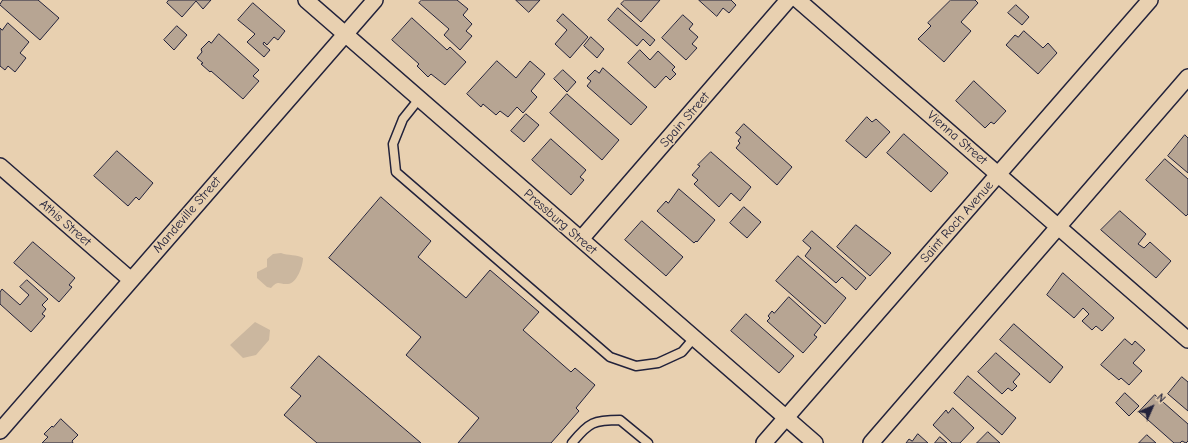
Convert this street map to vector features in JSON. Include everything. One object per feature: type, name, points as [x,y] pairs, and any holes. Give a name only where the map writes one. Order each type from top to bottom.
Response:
[{"type":"street","name":"Pressburg Street","points":[[306,0],[815,443]]},
{"type":"street","name":"Mandeville Street","points":[[0,431],[374,0]]},
{"type":"street","name":"Spain Street","points":[[581,239],[788,0]]},
{"type":"street","name":"Vienna Street","points":[[798,0],[1188,340]]},
{"type":"street","name":"Saint Roch Avenue","points":[[764,443],[785,417],[999,175],[1150,0]]},
{"type":"street","points":[[871,443],[1188,77]]},
{"type":"street","name":"Athis Street","points":[[0,166],[131,280]]},
{"type":"lane","points":[[419,99],[403,119],[394,144],[396,172],[402,178],[610,357],[636,366],[658,363],[682,352],[694,338]]},
{"type":"lane","points":[[572,443],[583,430],[599,420],[620,420],[648,443]]},
{"type":"shaded area","points":[[281,253],[303,258],[301,269],[297,277],[291,283],[278,283],[271,288],[267,287],[257,278],[257,272],[267,267],[267,259],[273,254]]},
{"type":"shaded area","points":[[255,322],[270,330],[269,340],[256,355],[243,358],[230,345]]},
{"type":"building","points":[[3,0],[38,0],[59,18],[40,40],[0,5]]},
{"type":"building","points":[[169,0],[211,0],[203,9],[196,1],[182,17],[167,3]]},
{"type":"building","points":[[422,0],[457,0],[468,9],[463,15],[472,24],[466,31],[472,36],[460,50],[444,35],[449,29],[419,3]]},
{"type":"building","points":[[516,0],[540,0],[529,12]]},
{"type":"building","points":[[625,0],[660,0],[641,22],[621,4]]},
{"type":"building","points":[[699,0],[731,0],[736,5],[729,13],[723,8],[717,16]]},
{"type":"building","points":[[951,0],[975,0],[978,3],[961,22],[971,31],[944,62],[918,39],[931,26],[928,23]]},
{"type":"building","points":[[253,3],[285,31],[278,40],[274,37],[267,45],[264,42],[263,44],[270,50],[264,57],[247,42],[255,34],[238,20]]},
{"type":"building","points":[[1016,5],[1029,17],[1022,25],[1008,13]]},
{"type":"building","points":[[618,8],[655,40],[650,46],[643,39],[637,46],[608,20]]},
{"type":"building","points":[[563,14],[588,37],[570,58],[555,44],[567,30],[557,21]]},
{"type":"building","points":[[683,15],[693,24],[689,29],[698,37],[692,44],[697,48],[686,60],[662,38]]},
{"type":"building","points":[[412,18],[447,50],[450,47],[466,62],[445,85],[431,74],[428,77],[417,66],[419,64],[392,40]]},
{"type":"building","points":[[8,23],[29,42],[20,53],[26,58],[15,72],[8,66],[5,70],[0,66],[0,28],[2,30]]},
{"type":"building","points":[[177,26],[187,35],[174,50],[164,40]]},
{"type":"building","points":[[1024,31],[1043,48],[1048,43],[1057,53],[1038,74],[1006,45],[1015,35],[1018,37]]},
{"type":"building","points":[[219,34],[259,70],[253,76],[259,81],[243,99],[201,64],[203,63],[197,58],[202,52],[201,49],[209,41],[211,43]]},
{"type":"building","points":[[591,37],[604,49],[597,58],[584,46]]},
{"type":"building","points":[[640,50],[650,60],[658,51],[675,67],[672,70],[676,74],[670,80],[666,76],[655,88],[628,63]]},
{"type":"building","points":[[497,61],[516,78],[530,61],[545,74],[531,91],[537,97],[523,113],[517,107],[508,117],[500,111],[496,115],[483,104],[481,107],[467,94]]},
{"type":"building","points":[[603,68],[647,107],[631,125],[587,86],[591,81],[587,78],[595,70],[599,73]]},
{"type":"building","points":[[563,70],[576,82],[567,92],[554,79]]},
{"type":"building","points":[[974,81],[1006,111],[994,124],[991,122],[985,128],[956,101]]},
{"type":"building","points":[[567,94],[619,140],[602,160],[550,113]]},
{"type":"building","points":[[526,114],[539,125],[524,142],[511,131]]},
{"type":"building","points":[[867,117],[872,122],[876,119],[890,132],[866,158],[846,141]]},
{"type":"building","points":[[744,124],[792,167],[777,185],[736,148],[740,143],[738,141],[741,137],[736,133]]},
{"type":"building","points":[[904,134],[948,173],[931,192],[887,153]]},
{"type":"building","points":[[1185,135],[1188,138],[1188,173],[1168,156]]},
{"type":"building","points":[[551,139],[586,170],[580,177],[584,180],[571,195],[532,160]]},
{"type":"building","points":[[117,151],[153,183],[139,200],[136,197],[128,206],[94,176]]},
{"type":"building","points":[[711,152],[751,187],[740,201],[731,193],[719,207],[694,184],[698,180],[692,175],[700,166],[698,165]]},
{"type":"building","points":[[1165,159],[1188,179],[1188,214],[1186,216],[1146,180]]},
{"type":"building","points":[[679,189],[715,220],[697,242],[696,241],[694,243],[657,211],[666,201],[668,203]]},
{"type":"building","points":[[381,197],[431,241],[418,257],[466,298],[490,270],[539,312],[523,330],[571,372],[575,368],[595,385],[576,408],[579,411],[551,443],[458,443],[479,418],[406,355],[421,337],[329,258]]},
{"type":"building","points":[[744,207],[761,222],[747,238],[730,223]]},
{"type":"building","points":[[1120,211],[1146,234],[1138,244],[1144,248],[1150,242],[1171,261],[1156,278],[1101,230]]},
{"type":"building","points":[[642,221],[683,257],[666,276],[625,240]]},
{"type":"building","points":[[856,225],[891,253],[870,276],[837,247]]},
{"type":"building","points":[[812,231],[866,278],[856,290],[842,277],[836,283],[805,256],[811,248],[803,241]]},
{"type":"building","points":[[33,242],[75,278],[69,285],[72,287],[59,302],[14,263]]},
{"type":"building","points":[[798,256],[846,298],[825,324],[776,281]]},
{"type":"building","points":[[1063,273],[1114,318],[1102,331],[1096,326],[1092,330],[1082,321],[1089,314],[1083,308],[1074,318],[1047,295]]},
{"type":"building","points":[[27,280],[48,299],[42,305],[46,309],[42,314],[45,316],[31,332],[0,304],[0,292],[2,289],[20,305],[29,295],[20,287]]},
{"type":"building","points":[[789,297],[821,326],[814,335],[817,337],[803,353],[767,321],[770,318],[768,316],[772,311],[774,313]]},
{"type":"building","points":[[746,314],[794,356],[779,373],[731,331]]},
{"type":"building","points":[[1014,324],[1063,367],[1050,383],[1000,340]]},
{"type":"building","points":[[1125,339],[1132,345],[1135,341],[1145,350],[1133,363],[1142,371],[1129,385],[1121,378],[1119,380],[1101,365]]},
{"type":"building","points":[[996,353],[1020,374],[1013,382],[1017,386],[1012,391],[1008,388],[1002,394],[978,372]]},
{"type":"building","points":[[319,356],[421,443],[317,443],[284,415],[301,396],[291,388]]},
{"type":"building","points":[[968,376],[1016,418],[1002,435],[954,393]]},
{"type":"building","points":[[1182,377],[1188,382],[1188,411],[1168,394]]},
{"type":"building","points":[[1125,393],[1139,406],[1129,416],[1116,403]]},
{"type":"building","points":[[1155,395],[1188,424],[1188,441],[1186,443],[1182,441],[1180,443],[1174,443],[1139,412]]},
{"type":"building","points":[[953,408],[974,428],[960,443],[952,443],[933,425],[946,410],[948,413]]},
{"type":"building","points":[[61,419],[78,435],[72,441],[73,443],[42,443],[48,437],[44,434]]},
{"type":"building","points":[[988,432],[1000,443],[977,443]]},
{"type":"building","points":[[918,434],[928,443],[906,443],[909,439],[912,441]]},
{"type":"building","points":[[1147,435],[1156,443],[1139,443]]},
{"type":"building","points":[[940,437],[947,443],[935,443]]}]
